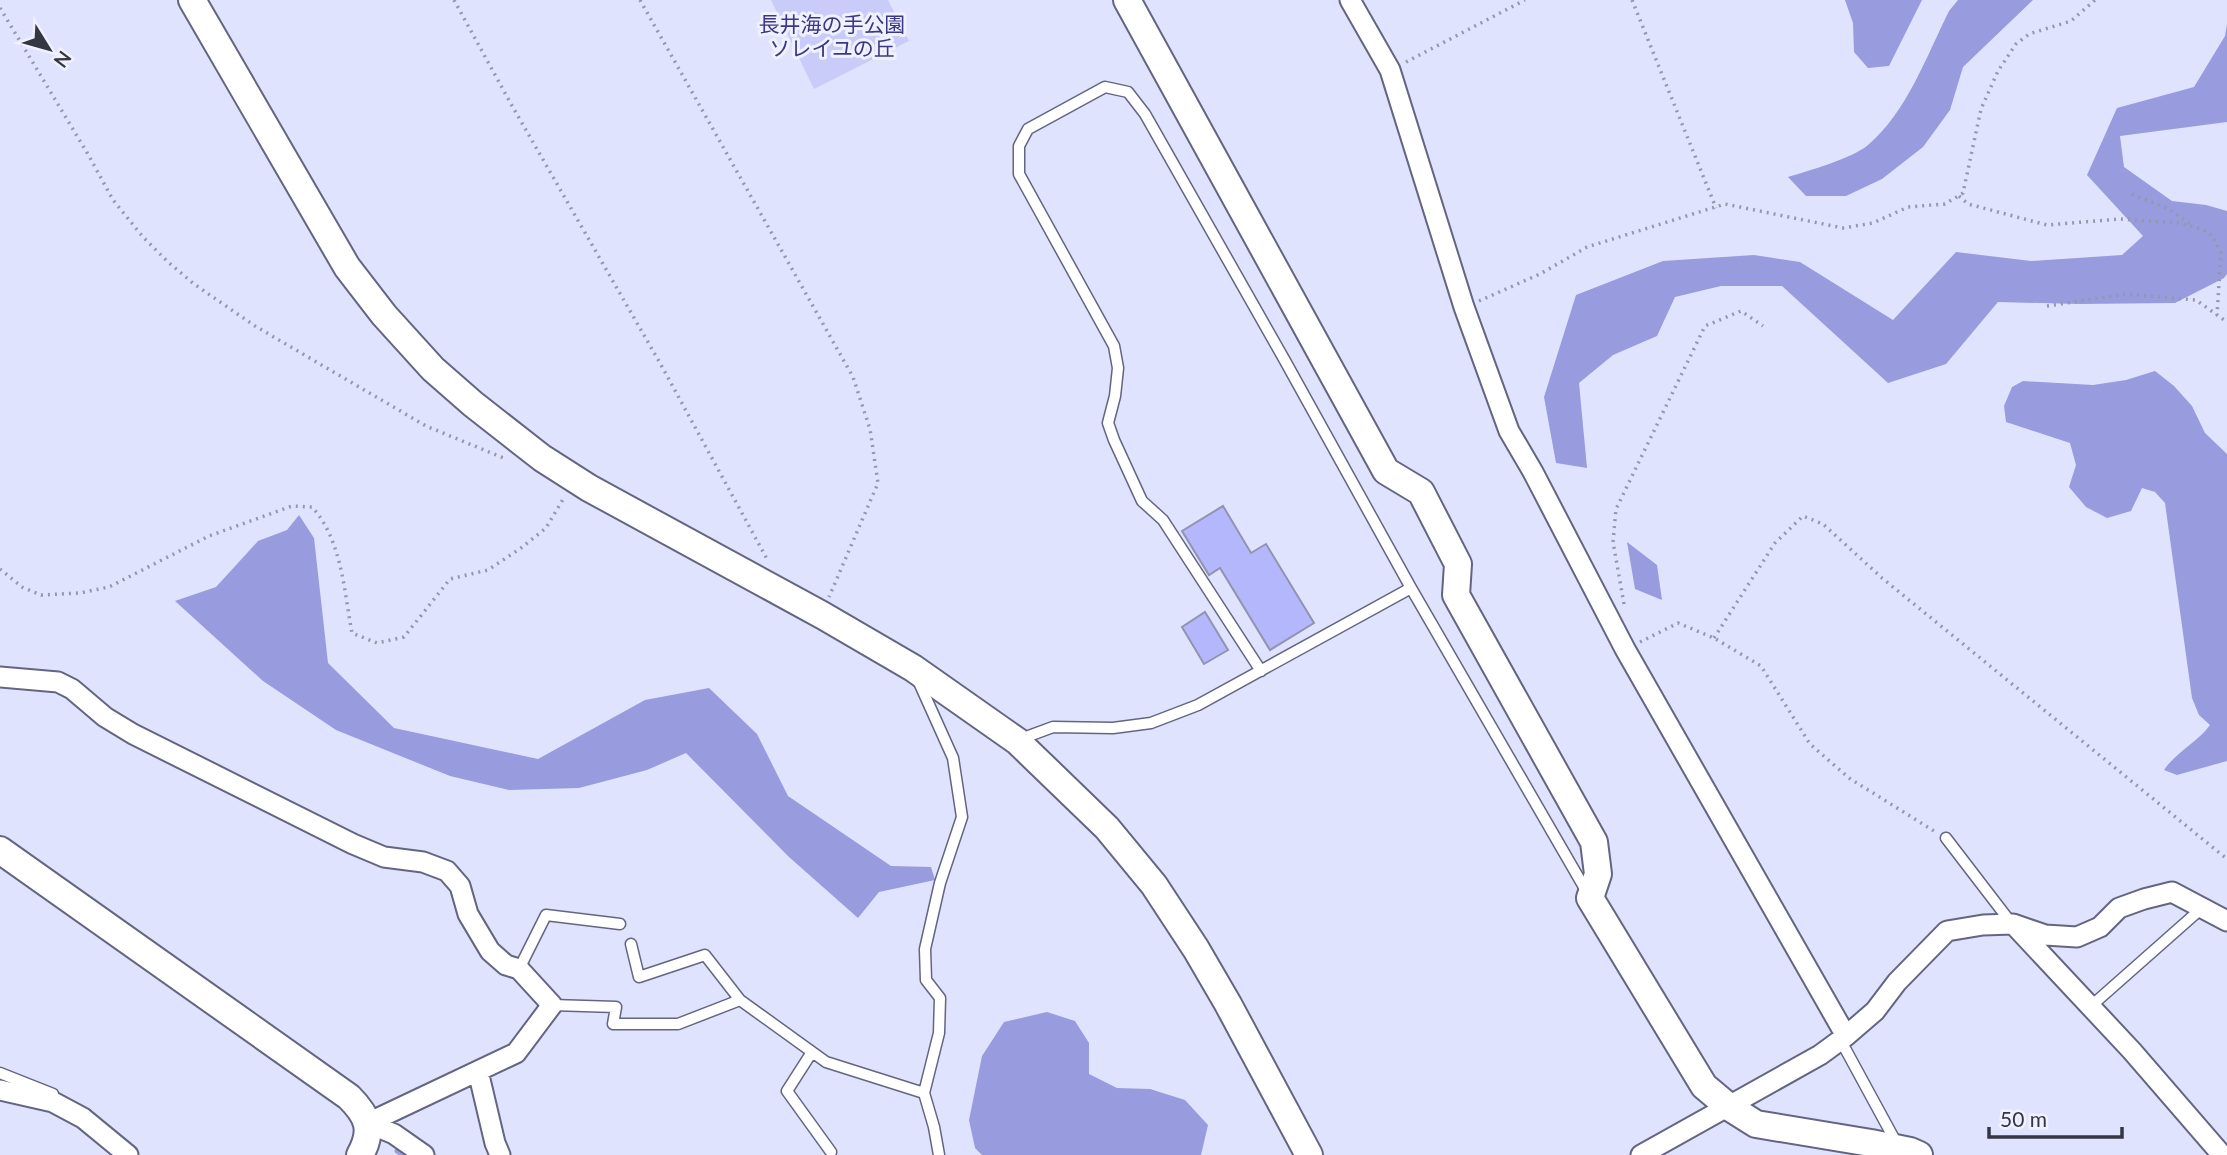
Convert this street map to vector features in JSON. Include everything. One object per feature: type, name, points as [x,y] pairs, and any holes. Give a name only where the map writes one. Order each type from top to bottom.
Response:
[{"type":"street","points":[[192,0],[347,267],[384,315],[433,369],[472,404],[575,479],[914,668],[1017,741],[1107,828],[1154,885],[1228,1004],[1309,1155]]},
{"type":"street","points":[[1127,0],[1386,471],[1421,492],[1458,564],[1455,595],[1594,842],[1598,874],[1590,898],[1703,1086],[1756,1124],[1910,1152]]},
{"type":"street","points":[[1350,0],[1390,70],[1464,307],[1509,431],[1625,649],[1844,1038]]},
{"type":"street","points":[[0,677],[58,682],[72,689],[105,717],[133,734],[353,844],[384,857],[423,862],[447,871],[460,886],[468,914],[490,951],[506,965],[519,969],[552,1005],[516,1052],[368,1123]]},
{"type":"street","points":[[0,850],[349,1097],[368,1123],[368,1136],[360,1155]]},
{"type":"street","points":[[1641,1155],[1820,1055],[1844,1038],[1875,1011],[1897,982],[1947,931],[1983,925],[2013,924],[2045,935],[2077,936],[2100,926],[2119,908],[2172,892],[2227,921]]},
{"type":"street","points":[[2013,924],[2132,1051],[2222,1155]]},
{"type":"street","points":[[478,1071],[500,1155]]},
{"type":"street","points":[[0,1090],[53,1102],[83,1118],[128,1155]]},
{"type":"street","points":[[368,1123],[394,1134],[424,1155]]},
{"type":"lane","points":[[1261,671],[1163,520],[1142,501],[1108,422],[1115,396],[1118,368],[1114,346],[1019,174],[1019,146],[1028,128],[1105,87],[1128,92],[1145,114],[1410,588],[1590,898]]},
{"type":"lane","points":[[1017,741],[1053,727],[1113,728],[1152,723],[1198,705],[1410,588]]},
{"type":"lane","points":[[914,668],[924,697],[953,758],[962,817],[940,883],[925,949],[926,980],[940,998],[939,1033],[923,1093],[939,1155]]},
{"type":"lane","points":[[1946,838],[2013,924]]},
{"type":"lane","points":[[2090,1007],[2202,908]]},
{"type":"lane","points":[[519,969],[546,915],[620,924]]},
{"type":"lane","points":[[631,944],[639,977],[705,955],[740,1000],[826,1062],[923,1093]]},
{"type":"lane","points":[[552,1005],[616,1007],[613,1024],[678,1024],[740,1000]]},
{"type":"lane","points":[[1844,1038],[1910,1152]]},
{"type":"lane","points":[[812,1052],[787,1091],[831,1152]]},
{"type":"lane","points":[[0,1073],[61,1097],[83,1118]]},
{"type":"path","points":[[454,0],[764,551],[778,591]]},
{"type":"path","points":[[640,0],[853,377],[870,429],[878,483],[822,615]]},
{"type":"path","points":[[1390,70],[1525,0]]},
{"type":"path","points":[[1632,0],[1716,208]]},
{"type":"path","points":[[1464,307],[1540,274],[1587,247],[1725,205],[1843,228],[1872,223],[1908,207],[1945,204],[1963,193],[1981,109],[1998,71],[2016,44],[2029,34],[2071,21],[2095,0]]},
{"type":"path","points":[[0,8],[113,200],[143,237],[168,262],[194,284],[255,326],[325,368],[426,426],[506,459]]},
{"type":"path","points":[[2132,194],[2169,209],[2194,227]]},
{"type":"path","points":[[1959,196],[1968,204],[2047,225],[2120,219],[2178,223],[2202,229],[2213,236],[2221,253],[2217,315]]},
{"type":"path","points":[[2048,306],[2126,293],[2196,300],[2227,322]]},
{"type":"path","points":[[1625,608],[1614,542],[1616,509],[1705,326],[1741,311],[1763,326]]},
{"type":"path","points":[[0,569],[22,587],[41,596],[80,593],[109,587],[209,536],[292,506],[312,507],[325,521],[336,552],[352,633],[377,643],[404,637],[450,579],[488,570],[521,548],[546,527],[575,479]]},
{"type":"path","points":[[1714,638],[1775,543],[1803,516],[1823,524],[1882,578],[2227,859]]},
{"type":"path","points":[[1625,649],[1678,623],[1714,638],[1761,666],[1810,744],[1849,778],[1946,838]]},
{"type":"green space","name":"長井海の手公園 ソレイユの丘","points":[[771,0],[888,0],[909,41],[814,89]]},
{"type":"shaded area","points":[[1845,0],[1922,0],[1889,66],[1868,68],[1854,52],[1853,23]]},
{"type":"shaded area","points":[[1958,0],[2033,0],[1963,67],[1950,110],[1923,147],[1882,179],[1846,196],[1806,196],[1788,177],[1852,155],[1882,132],[1905,100],[1949,11]]},
{"type":"shaded area","points":[[2227,24],[2227,122],[2120,136],[2124,167],[2172,201],[2206,205],[2227,211],[2227,274],[2224,278],[2175,303],[1998,302],[1946,364],[1888,383],[1782,286],[1721,286],[1675,297],[1657,336],[1613,355],[1579,383],[1587,468],[1556,463],[1544,397],[1576,295],[1663,261],[1754,255],[1800,262],[1893,320],[1956,252],[2031,261],[2122,255],[2143,236],[2087,175],[2117,108],[2194,87],[2225,36]]},
{"type":"shaded area","points":[[2155,371],[2174,386],[2192,406],[2205,433],[2227,454],[2227,761],[2177,775],[2164,770],[2210,725],[2199,715],[2192,698],[2165,503],[2155,492],[2142,488],[2131,511],[2107,518],[2086,507],[2069,487],[2076,465],[2070,443],[2006,422],[2004,406],[2012,387],[2023,381],[2093,385],[2126,380]]},
{"type":"shaded area","points":[[299,515],[314,538],[328,663],[394,728],[538,759],[645,700],[709,688],[757,734],[788,796],[891,866],[931,867],[935,880],[879,892],[858,918],[789,857],[686,753],[647,770],[579,788],[509,790],[450,776],[336,730],[263,681],[175,601],[216,587],[258,541],[287,530]]},
{"type":"shaded area","points":[[1627,542],[1657,565],[1662,600],[1635,589]]},
{"type":"shaded area","points":[[1047,1012],[1075,1021],[1089,1043],[1089,1074],[1117,1088],[1150,1089],[1185,1100],[1208,1125],[1201,1155],[982,1155],[975,1148],[969,1120],[982,1056],[1004,1022]]},
{"type":"building","points":[[1223,506],[1251,553],[1266,544],[1314,623],[1270,650],[1220,568],[1209,575],[1182,531]]},
{"type":"building","points":[[1205,612],[1228,650],[1204,664],[1182,627]]},
{"type":"waterway","points":[[397,1151],[403,1155]]}]
